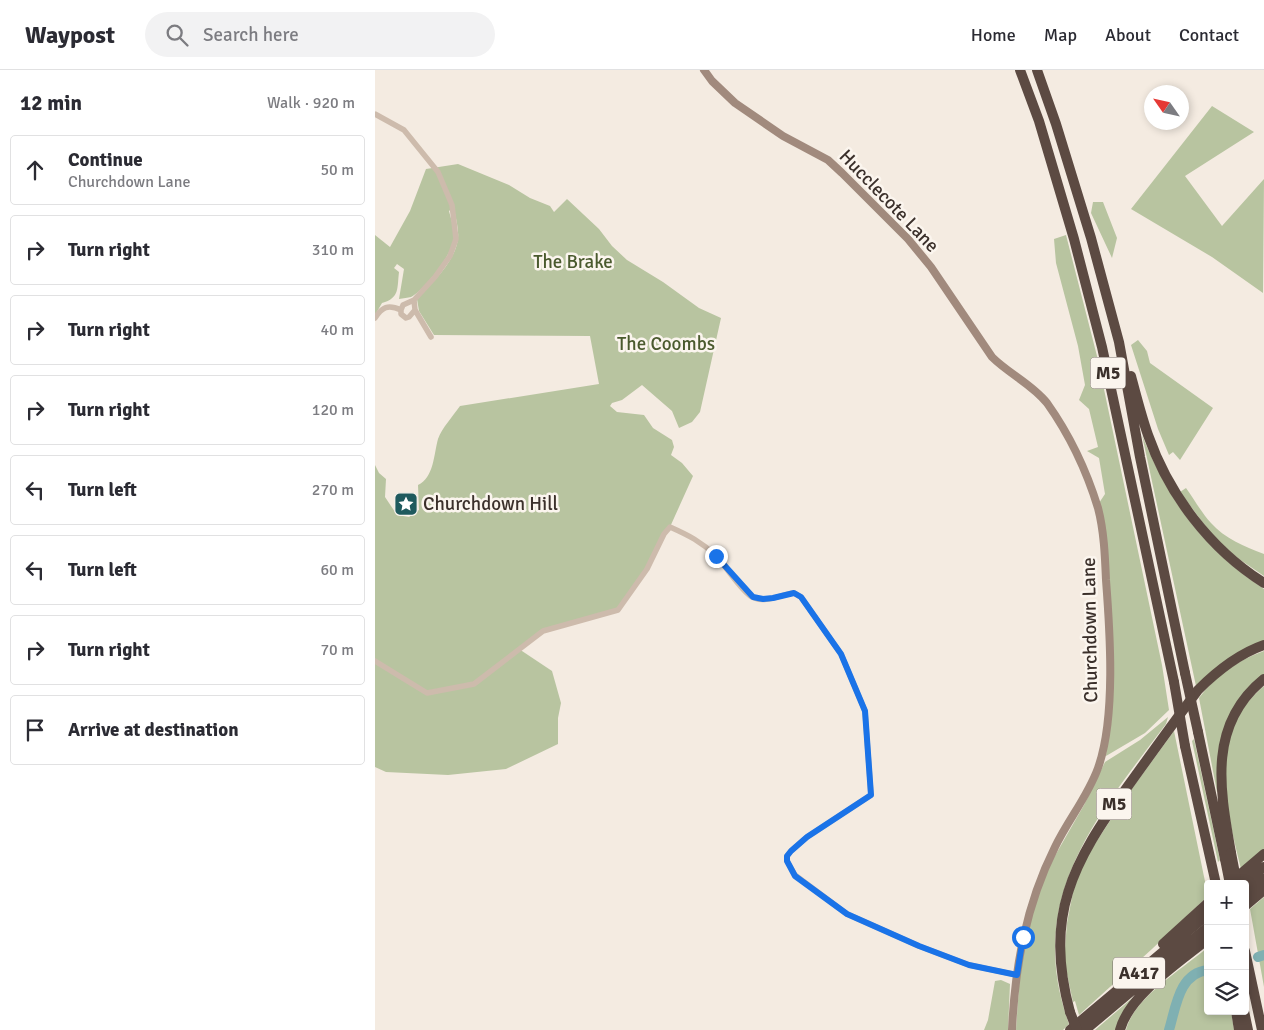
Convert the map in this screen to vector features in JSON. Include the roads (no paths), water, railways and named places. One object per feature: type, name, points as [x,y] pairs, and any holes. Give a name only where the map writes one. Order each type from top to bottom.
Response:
[{"type":"highway","name":"M5","points":[[1020,70],[1042,130],[1074,240],[1102,347],[1174,682],[1185,746],[1215,880]]},
{"type":"highway","name":"M5","points":[[1037,70],[1056,124],[1148,435],[1161,465],[1174,490],[1195,521],[1218,547],[1264,583]]},
{"type":"highway","name":"M5","points":[[1119,342],[1140,457],[1185,673],[1228,856],[1236,880]]},
{"type":"highway","name":"M5","points":[[1077,1030],[1070,1012],[1061,970],[1061,926],[1066,898],[1086,848],[1100,823],[1198,690],[1211,676],[1227,665],[1264,645]]},
{"type":"highway","name":"M5","points":[[1230,880],[1221,795],[1223,747],[1235,712],[1250,692],[1264,679]]},
{"type":"highway","points":[[1235,880],[1264,854]]},
{"type":"highway","points":[[1249,880],[1264,867]]},
{"type":"highway","points":[[1249,892],[1264,880]]},
{"type":"highway","points":[[1249,903],[1264,890]]},
{"type":"highway","points":[[1096,1009],[1204,907]]},
{"type":"highway","name":"A417","points":[[1070,1030],[1204,917]]},
{"type":"highway","name":"A417","points":[[1085,1030],[1204,930]]},
{"type":"highway","points":[[1120,1030],[1124,1017],[1136,1000],[1204,941]]},
{"type":"highway","points":[[1249,969],[1263,1030]]},
{"type":"highway","points":[[1237,1015],[1239,1030]]},
{"type":"highway","points":[[1245,1015],[1248,1030]]},
{"type":"street","name":"Hucclecote Lane","points":[[704,70],[712,81],[735,103],[783,136],[827,160],[843,173],[908,238],[931,267]]},
{"type":"street","points":[[375,114],[404,130],[438,172],[452,205],[456,239],[450,256],[435,277],[414,300],[403,305],[401,314],[406,318],[413,314],[415,310]]},
{"type":"street","name":"Churchdown Lane","points":[[931,267],[992,357],[1037,392],[1053,412],[1090,486],[1098,510],[1102,532],[1108,605],[1109,688],[1104,748],[1095,775],[1055,846],[1036,890],[1023,937],[1012,1030]]},
{"type":"street","points":[[414,300],[415,310],[431,337]]},
{"type":"street","points":[[375,318],[381,309],[392,306],[401,310]]},
{"type":"street","points":[[375,661],[427,693],[474,684],[543,631],[618,610],[647,569],[664,534],[670,527],[692,536],[716,556],[753,597],[763,599],[790,593],[797,594],[841,654],[865,711],[871,795],[807,837],[791,851],[787,856],[789,867],[795,876],[847,914],[919,946],[969,965],[1017,975]]},
{"type":"waterway","points":[[1258,957],[1264,955]]},
{"type":"waterway","points":[[1169,1030],[1180,992],[1191,977],[1204,971]]},
{"type":"place","name":"Churchdown Hill","points":[[406,504]]},
{"type":"park label","name":"The Brake","points":[[573,262]]},
{"type":"park label","name":"The Coombs","points":[[666,344]]}]
